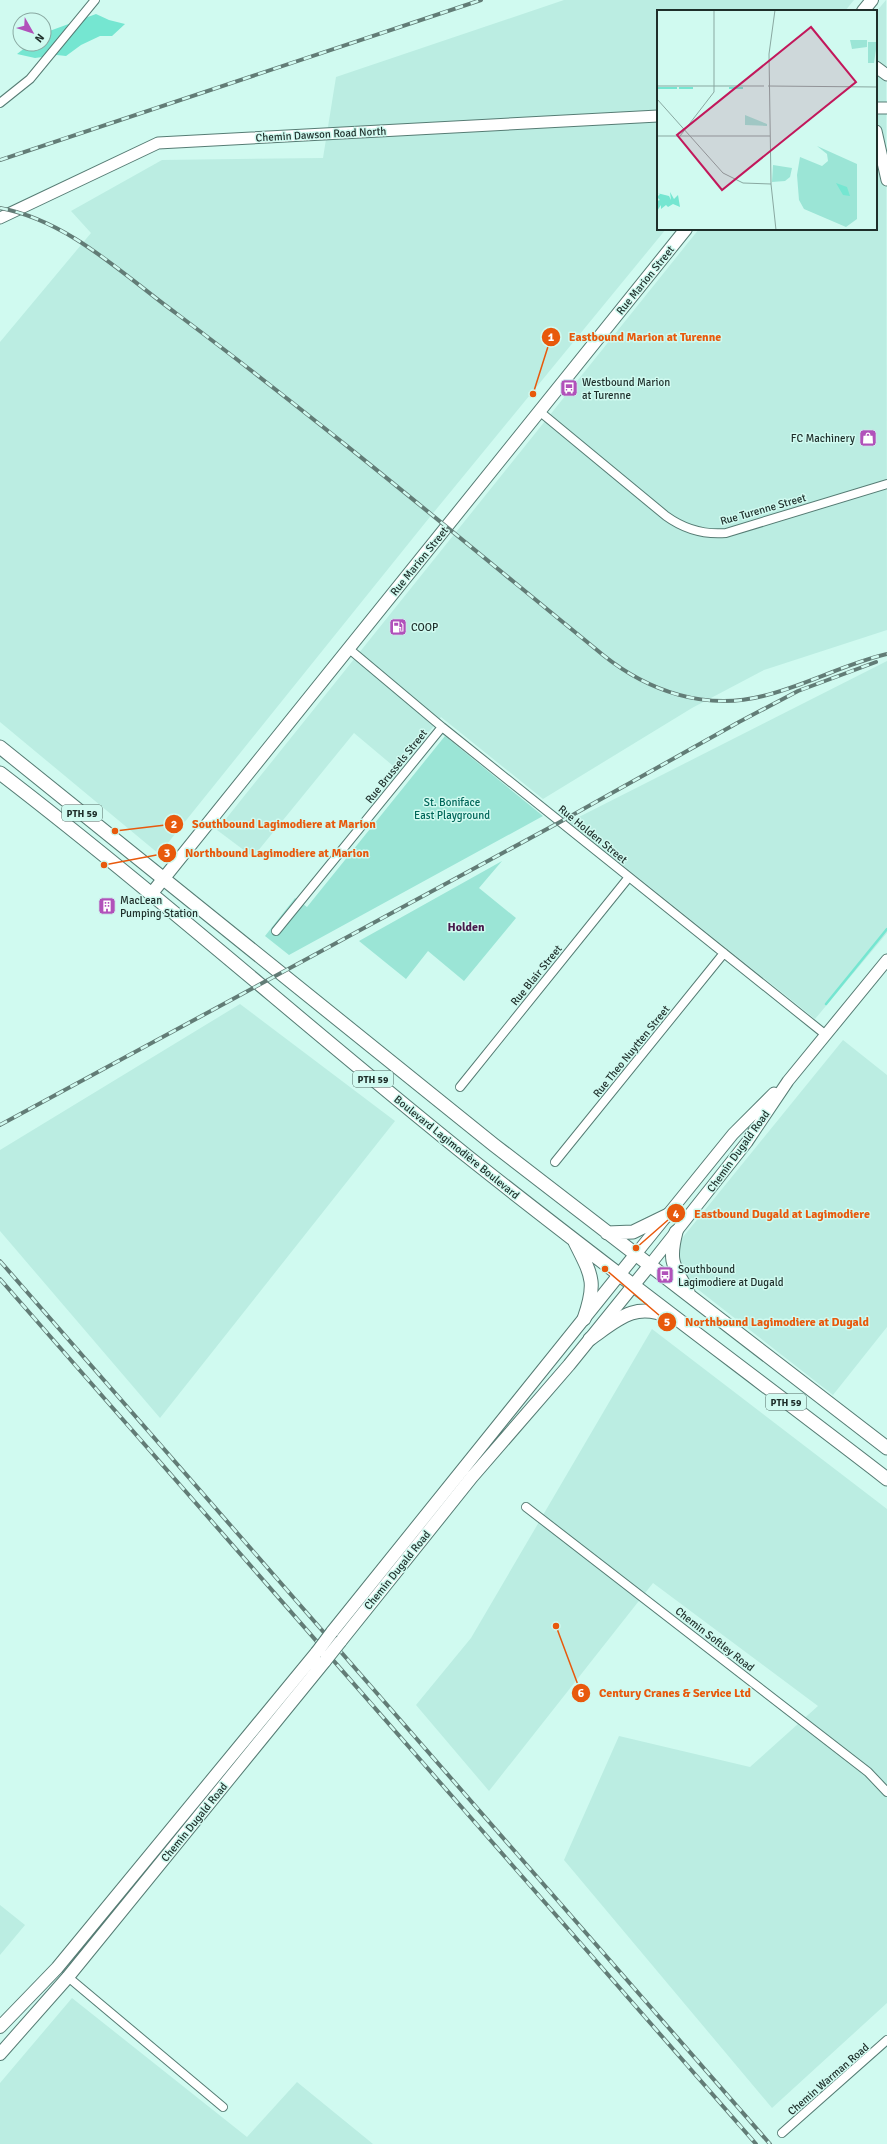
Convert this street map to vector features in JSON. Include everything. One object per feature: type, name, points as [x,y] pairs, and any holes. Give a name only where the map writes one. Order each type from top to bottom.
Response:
[{"type":"main road","points":[[864,10],[872,0]]},
{"type":"main road","name":"Rue Marion Street","points":[[152,893],[685,230]]},
{"type":"main road","name":"PTH 59","points":[[0,747],[607,1233],[887,1448]]},
{"type":"main road","name":"Boulevard Lagimodière Boulevard","points":[[0,773],[152,893],[351,1061],[467,1156],[887,1480]]},
{"type":"main road","points":[[607,1233],[633,1232],[668,1215]]},
{"type":"main road","points":[[676,1232],[672,1249],[674,1268],[691,1298]]},
{"type":"main road","points":[[573,1238],[588,1268],[593,1285],[584,1319]]},
{"type":"main road","name":"Chemin Dugald Road","points":[[0,2054],[68,1977],[324,1661],[336,1637],[635,1255]]},
{"type":"main road","name":"Chemin Dugald Road","points":[[0,2027],[57,1968],[316,1652],[336,1637],[590,1338],[649,1266]]},
{"type":"main road","points":[[590,1338],[619,1318],[639,1310],[661,1313],[685,1325]]},
{"type":"street","points":[[0,103],[30,79],[95,0]]},
{"type":"street","points":[[877,68],[887,75]]},
{"type":"street","name":"Chemin Dawson Road North","points":[[0,218],[158,143],[657,116]]},
{"type":"street","points":[[877,135],[887,180]]},
{"type":"street","name":"Rue Turenne Street","points":[[539,412],[666,516],[682,526],[698,531],[718,534],[732,531],[887,484]]},
{"type":"street","name":"Rue Holden Street","points":[[348,648],[442,727],[826,1035]]},
{"type":"street","name":"Rue Brussels Street","points":[[276,931],[442,727]]},
{"type":"street","name":"Rue Blair Street","points":[[460,1087],[629,877]]},
{"type":"street","name":"Rue Theo Nuytten Street","points":[[555,1162],[724,953]]},
{"type":"street","name":"Chemin Dugald Road","points":[[649,1266],[747,1142],[788,1081],[887,960]]},
{"type":"street","name":"Chemin Dugald Road","points":[[635,1255],[733,1134],[788,1081]]},
{"type":"street","name":"Chemin Softley Road","points":[[526,1506],[868,1772],[887,1792]]},
{"type":"street","points":[[68,1977],[223,2107]]},
{"type":"street","name":"Chemin Warman Road","points":[[782,2133],[887,2040]]},
{"type":"shaded area","points":[[564,0],[854,0],[846,10],[657,10],[657,230],[665,230],[425,523],[159,854],[0,722],[0,342],[91,233],[71,211],[162,160],[323,158],[336,77]]},
{"type":"shaded area","points":[[886,0],[887,630],[764,670],[692,708],[543,799],[441,717],[398,770],[354,733],[253,857],[217,830],[698,230],[877,230],[877,11]]},
{"type":"shaded area","points":[[96,14],[109,20],[125,24],[112,36],[100,36],[81,45],[66,56],[57,55],[35,58],[17,54],[20,52],[52,52],[52,30]]},
{"type":"shaded area","points":[[887,661],[887,933],[815,1019],[569,822]]},
{"type":"shaded area","points":[[240,1004],[395,1121],[160,1418],[0,1231],[0,1150]]},
{"type":"shaded area","points":[[843,1040],[887,1075],[887,1327],[833,1395],[691,1284],[680,1271],[676,1249],[683,1237]]},
{"type":"shaded area","points":[[652,1329],[887,1509],[887,2003],[772,2108],[564,1860],[619,1736],[750,1767],[818,1706],[653,1583],[489,1791],[416,1705],[471,1638]]},
{"type":"shaded area","points":[[0,1905],[25,1925],[0,1955]]},
{"type":"shaded area","points":[[72,1998],[247,2137],[297,2082],[373,2144],[0,2144],[0,2083]]},
{"type":"green space","name":"St. Boniface East Playground","points":[[445,736],[543,816],[289,955],[265,936],[295,898],[307,907]]},
{"type":"green space","points":[[502,861],[479,888],[516,918],[464,981],[428,951],[406,979],[359,941]]},
{"type":"waterway","points":[[826,1004],[887,929]]},
{"type":"railway","points":[[0,160],[481,0]]},
{"type":"railway","points":[[0,208],[49,224],[72,237],[115,266],[339,439],[603,655],[620,668],[639,679],[678,695],[720,701],[741,700],[779,692],[855,663],[887,654]]},
{"type":"railway","points":[[0,1125],[560,822],[739,722],[798,691],[876,662]]},
{"type":"railway","points":[[0,1261],[770,2144]]},
{"type":"railway","points":[[0,1279],[756,2144]]},
{"type":"place","name":"Westbound Marion at Turenne","points":[[569,388]]},
{"type":"place","name":"Eastbound Marion at Turenne","points":[[533,394]]},
{"type":"place","name":"FC Machinery","points":[[868,438]]},
{"type":"place","name":"COOP","points":[[398,627]]},
{"type":"place","name":"Southbound Lagimodiere at Marion","points":[[115,831]]},
{"type":"place","name":"Northbound Lagimodiere at Marion","points":[[104,865]]},
{"type":"place","name":"MacLean Pumping Station","points":[[107,906]]},
{"type":"place","name":"Eastbound Dugald at Lagimodiere","points":[[636,1248]]},
{"type":"place","name":"Northbound Lagimodiere at Dugald","points":[[605,1269]]},
{"type":"place","name":"Southbound Lagimodiere at Dugald","points":[[665,1275]]},
{"type":"place","name":"Century Cranes & Service Ltd","points":[[556,1626]]},
{"type":"district","name":"Holden","points":[[466,927]]}]
